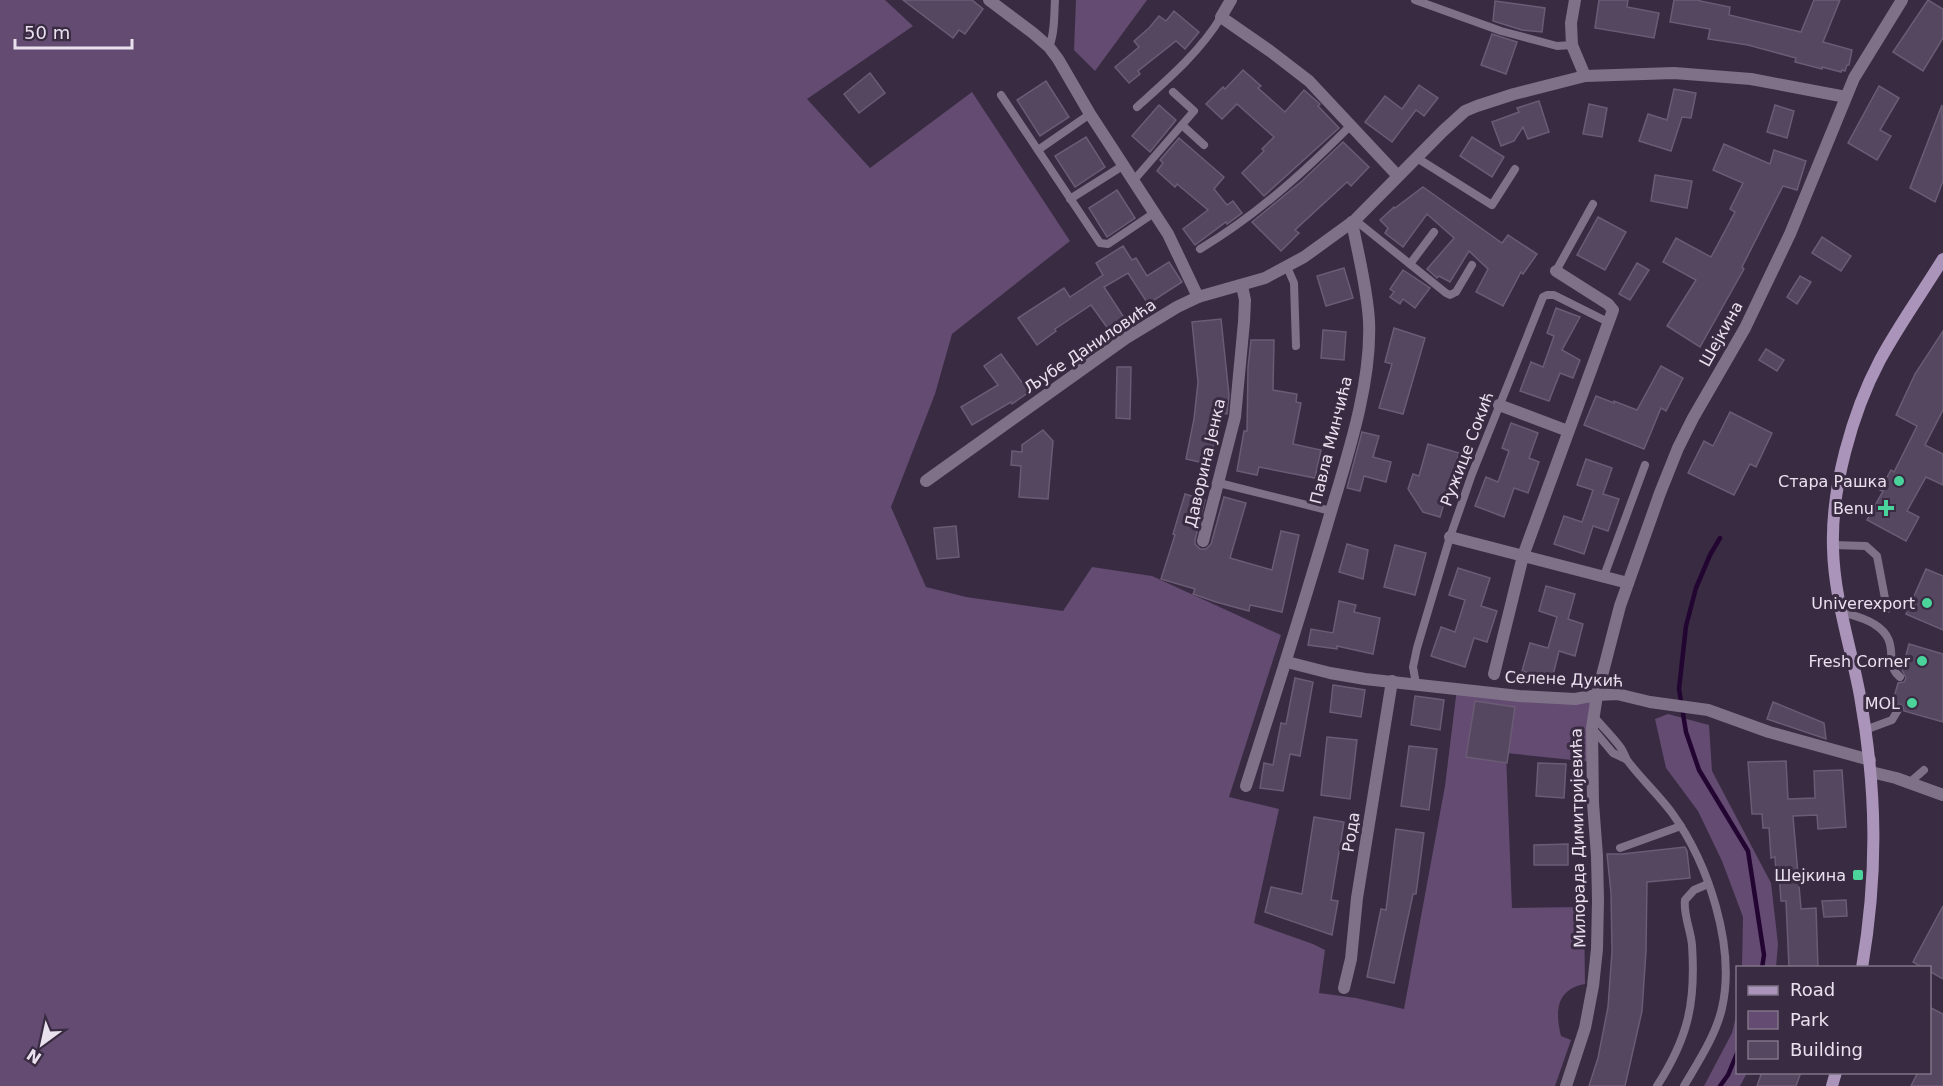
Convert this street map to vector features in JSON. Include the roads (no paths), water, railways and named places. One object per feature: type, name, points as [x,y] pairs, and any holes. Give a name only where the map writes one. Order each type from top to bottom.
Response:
[{"type":"main road","points":[[1862,966],[1874,869],[1874,819],[1871,766],[1842,612],[1833,545],[1838,493],[1843,461],[1858,410],[1880,360],[1943,259]]},
{"type":"street","points":[[989,0],[1009,13],[1049,47],[1173,244],[1198,297]]},
{"type":"street","points":[[1231,0],[1221,17],[1300,74],[1398,176]]},
{"type":"street","points":[[1575,0],[1571,23],[1572,45],[1585,76]]},
{"type":"street","name":"Шејкина","points":[[1597,694],[1628,583],[1678,448],[1744,328],[1790,234],[1846,97],[1868,54],[1902,0]]},
{"type":"street","name":"Љубе Даниловића","points":[[926,481],[1126,338],[1177,307],[1198,297],[1265,278],[1287,267],[1353,221],[1458,118],[1477,106],[1585,76],[1674,72],[1751,80],[1846,97]]},
{"type":"street","name":"Павла Минчића","points":[[1246,786],[1287,662],[1357,415],[1368,352],[1369,322],[1353,221]]},
{"type":"street","points":[[1494,674],[1523,556],[1612,310],[1611,307],[1556,271]]},
{"type":"street","name":"Даворина Јенка","points":[[1203,542],[1235,417],[1245,300],[1242,286]]},
{"type":"street","points":[[1499,405],[1568,431]]},
{"type":"street","points":[[1449,537],[1628,583]]},
{"type":"street","name":"Селене Дукић","points":[[1287,662],[1330,673],[1416,684],[1548,698],[1575,699],[1597,694],[1617,694],[1668,705],[1695,708],[1724,715],[1871,766],[1943,795]]},
{"type":"street","name":"Рода","points":[[1344,988],[1392,681]]},
{"type":"street","name":"Милорада Димитријевића","points":[[1566,1086],[1576,1060],[1589,1009],[1597,949],[1593,723],[1597,694]]},
{"type":"lane","points":[[1049,47],[1053,38],[1055,0]]},
{"type":"lane","points":[[1415,0],[1501,31],[1557,46],[1572,45]]},
{"type":"lane","points":[[1137,107],[1164,83],[1204,40],[1221,17]]},
{"type":"lane","points":[[1134,180],[1194,111],[1173,92]]},
{"type":"lane","points":[[1001,95],[1097,240],[1108,244],[1154,213]]},
{"type":"lane","points":[[1038,150],[1090,114]]},
{"type":"lane","points":[[1182,125],[1204,145]]},
{"type":"lane","points":[[1200,249],[1225,234],[1265,204],[1305,171],[1350,126]]},
{"type":"lane","points":[[1417,158],[1492,205],[1515,169]]},
{"type":"lane","points":[[1070,199],[1124,165]]},
{"type":"lane","points":[[1556,271],[1593,204]]},
{"type":"lane","points":[[1353,221],[1450,295],[1456,292],[1472,265]]},
{"type":"lane","points":[[1410,264],[1434,232]]},
{"type":"lane","points":[[1287,267],[1294,283],[1296,346]]},
{"type":"lane","name":"Ружице Сокић","points":[[1416,684],[1413,667],[1417,648],[1449,537],[1543,297],[1554,295],[1608,322]]},
{"type":"lane","points":[[1604,576],[1645,465]]},
{"type":"lane","points":[[1219,483],[1331,511]]},
{"type":"lane","points":[[1833,545],[1866,546],[1877,556],[1887,609]]},
{"type":"lane","points":[[1842,612],[1873,623],[1883,631],[1890,639],[1893,669],[1900,677]]},
{"type":"lane","points":[[1865,730],[1892,720],[1898,710]]},
{"type":"lane","points":[[1593,723],[1613,753],[1626,759],[1656,792],[1681,826],[1700,860],[1719,917],[1725,979],[1721,1010],[1684,1086]]},
{"type":"lane","points":[[1909,783],[1924,770]]},
{"type":"lane","points":[[1620,848],[1681,826]]},
{"type":"lane","points":[[1657,1086],[1679,1047],[1689,1018],[1693,961],[1685,900],[1694,890],[1708,884]]},
{"type":"waterway","points":[[1720,538],[1696,588],[1686,626],[1679,689],[1686,732],[1699,770],[1748,851],[1764,955],[1762,966]]},
{"type":"waterway","points":[[1720,1086],[1728,1075],[1736,1056]]},
{"type":"place","name":"Стара Рашка","points":[[1899,481]]},
{"type":"place","name":"Benu","points":[[1886,508]]},
{"type":"place","name":"Univerexport","points":[[1927,603]]},
{"type":"place","name":"Fresh Corner","points":[[1922,661]]},
{"type":"place","name":"MOL","points":[[1912,703]]},
{"type":"place","name":"Шејкина","points":[[1858,875]]}]
